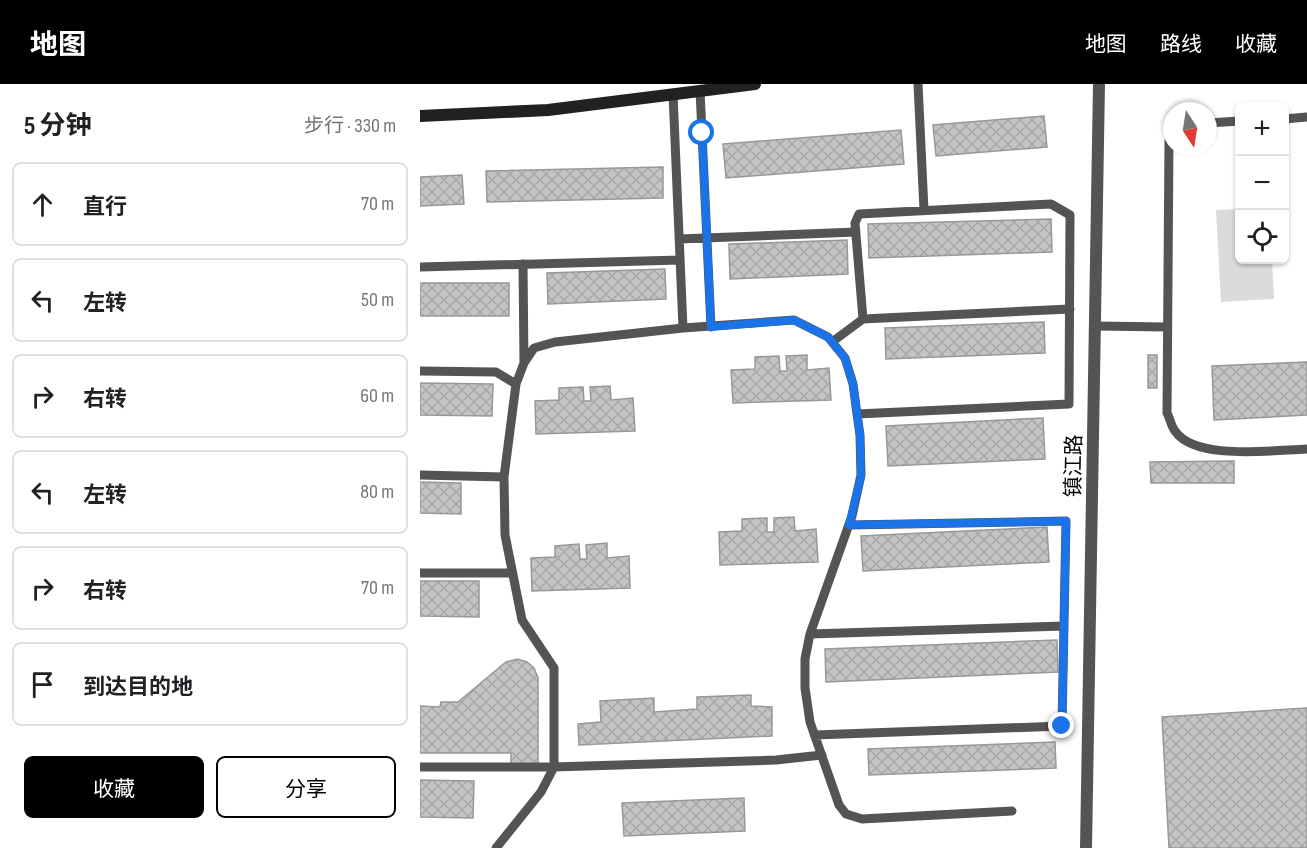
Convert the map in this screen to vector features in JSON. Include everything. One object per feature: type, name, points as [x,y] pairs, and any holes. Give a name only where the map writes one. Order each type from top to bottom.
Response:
[{"type":"main road","points":[[420,116],[548,110],[755,84]]},
{"type":"street","name":"镇江路","points":[[1086,848],[1099,84]]},
{"type":"lane","points":[[918,84],[924,210]]},
{"type":"lane","points":[[700,90],[711,327]]},
{"type":"lane","points":[[673,94],[683,328]]},
{"type":"lane","points":[[1289,118],[1307,117]]},
{"type":"lane","points":[[1217,122],[1235,121]]},
{"type":"lane","points":[[1169,156],[1167,413],[1175,431],[1187,441],[1201,448],[1221,451],[1307,449]]},
{"type":"lane","points":[[857,414],[1069,404],[1070,215],[1051,204],[860,214],[855,223],[863,319]]},
{"type":"lane","points":[[679,239],[856,232]]},
{"type":"lane","points":[[420,267],[680,260]]},
{"type":"lane","points":[[522,264],[524,363]]},
{"type":"lane","points":[[832,342],[863,319],[1070,309]]},
{"type":"lane","points":[[496,848],[541,792],[554,768],[554,668],[522,620],[505,535],[504,477],[516,384],[524,363],[534,348],[555,342],[683,328],[794,320],[819,332],[832,342],[845,358],[853,384],[860,435],[861,476],[849,525],[810,634],[805,659],[805,688],[810,722],[838,805],[846,814],[862,819],[1012,811]]},
{"type":"lane","points":[[1096,326],[1167,327]]},
{"type":"lane","points":[[420,371],[496,372],[516,384]]},
{"type":"lane","points":[[420,475],[504,477]]},
{"type":"lane","points":[[815,735],[1062,726],[1066,521],[849,525]]},
{"type":"lane","points":[[420,573],[512,573]]},
{"type":"lane","points":[[810,634],[1064,626]]},
{"type":"lane","points":[[420,767],[554,768],[776,760],[822,755]]},
{"type":"shaded area","points":[[1235,209],[1235,264],[1272,264],[1274,299],[1221,302],[1216,210]]},
{"type":"building","points":[[1044,116],[1047,147],[936,156],[933,125]]},
{"type":"building","points":[[901,130],[904,164],[726,178],[723,144]]},
{"type":"building","points":[[663,167],[663,198],[487,202],[486,171]]},
{"type":"building","points":[[462,175],[464,204],[420,206],[420,177]]},
{"type":"building","points":[[1051,219],[1052,252],[869,258],[868,224]]},
{"type":"building","points":[[847,240],[848,274],[730,279],[729,244]]},
{"type":"building","points":[[665,269],[666,299],[548,304],[547,273]]},
{"type":"building","points":[[420,283],[509,283],[509,316],[420,316]]},
{"type":"building","points":[[1044,322],[1045,353],[886,359],[885,328]]},
{"type":"building","points":[[807,355],[807,370],[829,368],[831,400],[733,403],[731,370],[755,369],[755,357],[779,356],[780,371],[787,371],[786,356]]},
{"type":"building","points":[[1148,355],[1157,355],[1157,388],[1148,388]]},
{"type":"building","points":[[1307,362],[1307,415],[1214,420],[1212,366]]},
{"type":"building","points":[[420,383],[493,384],[492,416],[420,415]]},
{"type":"building","points":[[610,386],[611,400],[633,398],[635,431],[536,434],[535,401],[559,400],[559,388],[583,387],[584,401],[591,401],[590,387]]},
{"type":"building","points":[[1043,418],[1045,459],[888,466],[886,426]]},
{"type":"building","points":[[1234,461],[1234,483],[1151,483],[1150,462]]},
{"type":"building","points":[[420,482],[461,483],[461,514],[420,513]]},
{"type":"building","points":[[794,517],[795,531],[816,529],[818,562],[720,565],[719,532],[742,531],[742,519],[767,518],[767,532],[774,532],[774,518]]},
{"type":"building","points":[[1047,527],[1049,562],[863,571],[861,536]]},
{"type":"building","points":[[607,543],[607,558],[629,556],[630,588],[532,591],[531,558],[555,557],[555,546],[579,544],[580,559],[587,559],[586,545]]},
{"type":"building","points":[[420,581],[479,581],[479,617],[420,616]]},
{"type":"building","points":[[1057,640],[1058,672],[826,682],[825,649]]},
{"type":"building","points":[[517,659],[527,662],[534,668],[538,678],[538,767],[511,767],[511,753],[420,753],[420,706],[440,707],[441,702],[458,702],[506,662]]},
{"type":"building","points":[[751,695],[751,706],[772,707],[772,736],[579,745],[578,724],[601,722],[600,701],[654,698],[654,712],[697,709],[697,697]]},
{"type":"building","points":[[1307,708],[1307,848],[1169,848],[1162,717]]},
{"type":"building","points":[[1055,742],[1056,768],[869,775],[868,749]]},
{"type":"building","points":[[420,780],[474,781],[473,818],[420,817]]},
{"type":"building","points":[[744,798],[745,831],[624,836],[622,803]]},
{"type":"route","points":[[702,133],[711,327],[794,320],[828,337],[845,358],[853,384],[860,435],[861,476],[849,525],[1066,521],[1062,726]]}]
